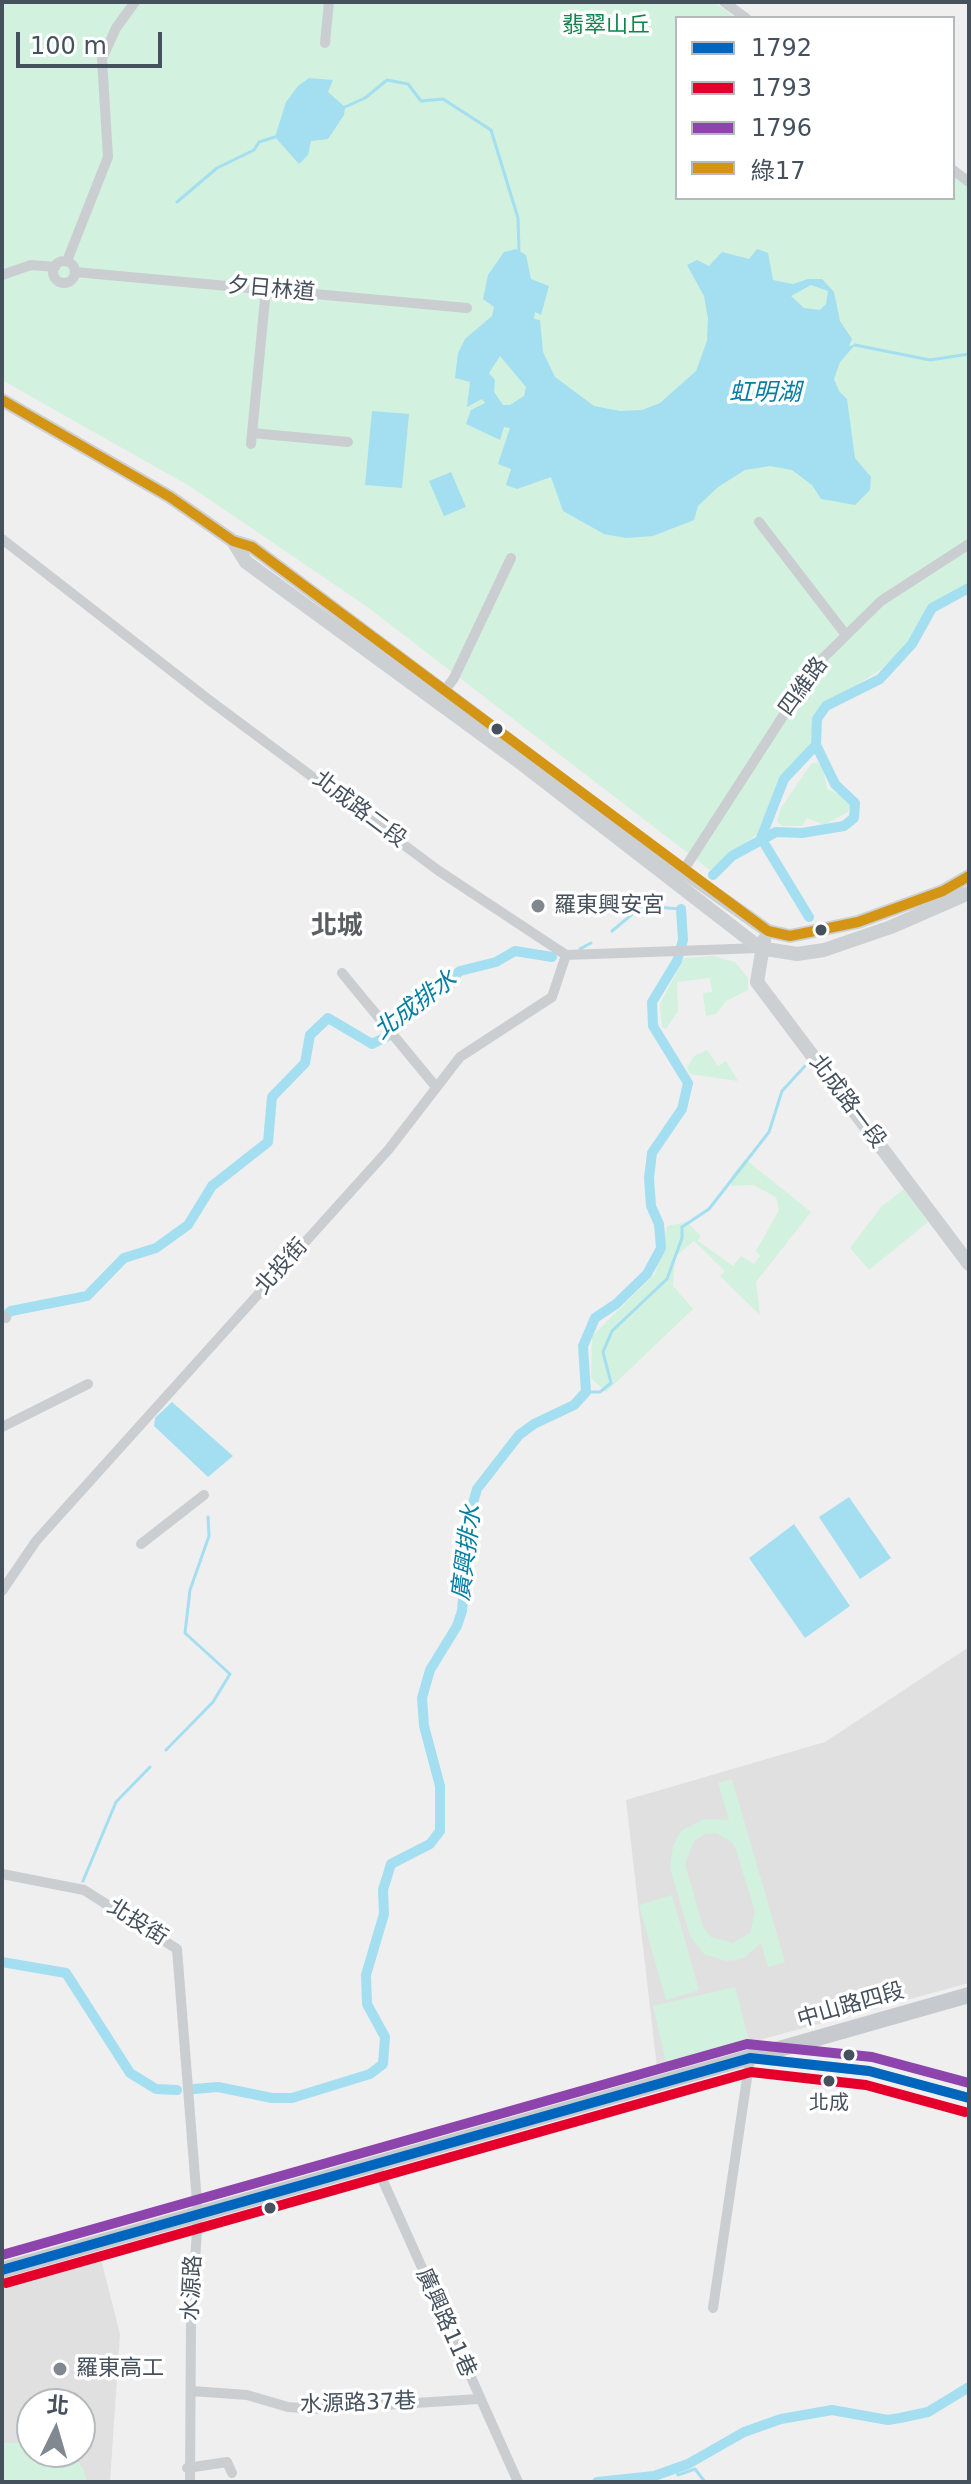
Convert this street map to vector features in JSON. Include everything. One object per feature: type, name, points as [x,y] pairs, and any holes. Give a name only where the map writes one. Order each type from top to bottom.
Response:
[{"type":"main road","name":"中山路四段","points":[[2,2270],[969,1995]]},
{"type":"street","points":[[2,275],[31,265],[55,267],[67,261],[108,157],[102,59],[116,28],[135,2]]},
{"type":"street","points":[[325,43],[329,2]]},
{"type":"street","points":[[724,2],[743,16]]},
{"type":"street","points":[[55,267],[55,277],[63,282],[73,278],[75,272],[67,261]]},
{"type":"street","name":"夕日林道","points":[[75,272],[467,308]]},
{"type":"street","points":[[266,289],[251,439],[348,442]]},
{"type":"street","points":[[2,400],[170,497],[233,541],[252,547],[441,697],[678,876],[760,948]]},
{"type":"street","points":[[759,522],[846,635]]},
{"type":"street","name":"北成路二段","points":[[2,539],[209,700],[439,871],[566,955]]},
{"type":"street","name":"四維路","points":[[678,876],[816,665],[881,601],[969,544]]},
{"type":"street","points":[[441,697],[511,558]]},
{"type":"street","points":[[678,876],[768,931],[790,936],[858,922],[943,891],[969,876]]},
{"type":"street","points":[[566,955],[760,948],[797,954],[824,950],[891,927],[969,893]]},
{"type":"street","name":"北成路一段","points":[[768,931],[760,948],[757,982],[969,1264]]},
{"type":"street","name":"北投街","points":[[2,1591],[36,1541],[389,1149],[460,1057],[552,997],[566,955]]},
{"type":"street","points":[[342,973],[436,1087]]},
{"type":"street","points":[[2,1427],[88,1384]]},
{"type":"street","points":[[141,1544],[204,1495]]},
{"type":"street","name":"北投街","points":[[2,1874],[84,1890],[177,1949],[188,2095]]},
{"type":"street","points":[[713,2308],[750,2058],[869,2071],[969,2098]]},
{"type":"street","name":"水源路","points":[[188,2095],[198,2215],[191,2322],[192,2391],[187,2468],[190,2482]]},
{"type":"street","name":"廣興路11巷","points":[[375,2163],[518,2482]]},
{"type":"street","name":"水源路37巷","points":[[192,2391],[247,2395],[288,2407],[320,2409],[479,2399]]},
{"type":"street","points":[[187,2468],[227,2462],[232,2473]]},
{"type":"shaded area","points":[[969,1647],[969,1983],[657,2068],[626,1800],[825,1742]]},
{"type":"shaded area","name":"羅東高工","points":[[100,2255],[120,2334],[110,2482],[2,2482],[2,2282]]},
{"type":"green space","name":"翡翠山丘","points":[[2,2],[714,2],[733,16],[675,16],[675,200],[955,200],[955,178],[969,188],[969,585],[929,613],[905,649],[880,670],[816,712],[810,746],[776,794],[764,829],[710,870],[366,606],[191,487],[2,380]]},
{"type":"green space","points":[[817,762],[823,767],[827,789],[845,797],[851,804],[848,812],[824,825],[807,818],[802,826],[782,826],[777,821],[781,808],[811,764]]},
{"type":"green space","points":[[713,956],[735,962],[748,978],[748,990],[726,1001],[716,1014],[706,1016],[703,993],[712,992],[710,978],[677,982],[678,1011],[666,1029],[662,1027],[660,1004],[684,958]]},
{"type":"green space","points":[[707,1050],[718,1066],[726,1061],[738,1081],[690,1074],[687,1068],[694,1056]]},
{"type":"green space","points":[[745,1159],[811,1212],[756,1282],[760,1315],[720,1276],[725,1271],[694,1241],[675,1257],[673,1286],[693,1309],[606,1392],[591,1378],[592,1336],[655,1274],[667,1226],[687,1222],[700,1235],[698,1241],[733,1266],[741,1256],[754,1264],[760,1256],[756,1251],[779,1210],[776,1197],[753,1185],[731,1186],[731,1177]]},
{"type":"green space","points":[[904,1189],[928,1222],[869,1270],[850,1248],[881,1207]]},
{"type":"green space","points":[[732,1779],[785,1962],[768,1967],[761,1943],[745,1957],[726,1961],[704,1954],[690,1936],[670,1868],[673,1846],[681,1831],[704,1819],[729,1820],[718,1783]],"holes":[[[716,1833],[732,1842],[755,1912],[750,1933],[733,1943],[711,1937],[703,1927],[685,1864],[694,1841],[705,1834]]]},
{"type":"green space","points":[[672,1895],[699,1990],[666,2000],[639,1905]]},
{"type":"green space","points":[[735,1987],[749,2040],[666,2062],[653,2006]]},
{"type":"green space","points":[[2,2443],[16,2443],[16,2468],[83,2468],[87,2482],[2,2482]]},
{"type":"water","points":[[309,78],[333,80],[328,92],[345,107],[344,115],[328,139],[311,141],[308,155],[299,164],[275,137],[286,102],[298,86]]},
{"type":"water","name":"虹明湖","points":[[516,249],[526,255],[531,279],[549,286],[541,315],[535,312],[534,319],[540,320],[543,352],[555,377],[594,406],[620,411],[642,410],[660,403],[696,371],[707,341],[708,318],[704,296],[687,265],[697,260],[709,266],[722,252],[749,259],[757,249],[768,253],[773,280],[793,284],[822,279],[834,292],[840,321],[852,339],[849,346],[855,345],[840,362],[834,379],[847,399],[855,458],[871,477],[870,490],[855,505],[821,499],[812,485],[792,470],[770,466],[745,470],[718,487],[698,506],[694,520],[653,536],[626,538],[604,534],[563,511],[551,477],[517,489],[506,485],[511,469],[498,464],[510,428],[504,427],[500,440],[466,424],[471,410],[485,403],[482,399],[467,407],[470,382],[455,378],[458,353],[465,339],[492,316],[494,307],[483,299],[488,275],[504,252]],"holes":[[[811,285],[828,291],[826,304],[820,310],[804,308],[791,296]],[[500,356],[526,387],[524,396],[510,405],[503,405],[494,392],[495,380],[489,373]]]},
{"type":"water","points":[[372,411],[409,414],[402,488],[365,485]]},
{"type":"water","points":[[451,472],[466,507],[444,516],[429,481]]},
{"type":"water","points":[[172,1402],[233,1456],[208,1477],[154,1426],[155,1418]]},
{"type":"water","points":[[849,1497],[891,1558],[860,1579],[819,1517]]},
{"type":"water","points":[[794,1524],[850,1606],[805,1638],[749,1558]]},
{"type":"waterway","points":[[345,107],[365,98],[387,80],[408,84],[421,101],[443,99],[491,130],[518,218],[519,250]]},
{"type":"waterway","points":[[177,202],[217,168],[254,150],[259,142],[275,137]]},
{"type":"waterway","points":[[855,345],[930,360],[969,354]]},
{"type":"waterway","points":[[713,875],[732,856],[776,832],[802,833],[844,826],[854,818],[855,803],[835,784],[816,745],[817,719],[826,706],[880,679],[912,644],[932,608],[969,588]]},
{"type":"waterway","points":[[809,917],[761,838],[784,779],[816,745]]},
{"type":"waterway","name":"北成排水","points":[[612,931],[642,906],[681,909]]},
{"type":"waterway","name":"廣興排水","points":[[194,2089],[218,2087],[272,2098],[292,2098],[370,2074],[383,2064],[385,2037],[367,2004],[366,1975],[384,1914],[383,1890],[391,1864],[430,1844],[440,1831],[440,1786],[424,1726],[422,1698],[430,1670],[457,1626],[462,1611],[471,1510],[477,1489],[519,1435],[534,1424],[574,1405],[586,1392],[583,1346],[595,1318],[616,1304],[647,1274],[661,1248],[659,1224],[651,1206],[649,1178],[652,1153],[682,1109],[688,1083],[653,1026],[652,1002],[677,961],[683,940],[681,909]]},
{"type":"waterway","name":"北成排水","points":[[580,949],[591,943]]},
{"type":"waterway","name":"北成排水","points":[[2,1318],[11,1311],[87,1296],[124,1258],[156,1248],[188,1225],[212,1186],[268,1142],[272,1097],[305,1063],[310,1035],[328,1018],[372,1044],[388,1036],[397,1021],[460,971],[496,962],[515,951],[552,957]]},
{"type":"waterway","points":[[586,1392],[600,1392],[611,1383],[603,1352],[612,1331],[667,1279],[682,1238],[682,1227],[709,1209],[769,1132],[782,1091],[805,1066]]},
{"type":"waterway","points":[[166,1750],[213,1702],[230,1674],[185,1633],[190,1590],[209,1536],[208,1517]]},
{"type":"waterway","points":[[83,1881],[116,1802],[150,1767]]},
{"type":"waterway","name":"廣興排水","points":[[2,1962],[66,1973],[130,2073],[156,2089],[177,2090]]},
{"type":"waterway","points":[[597,2482],[654,2476],[688,2464],[744,2432],[781,2419],[832,2410],[888,2420],[900,2418],[928,2412],[969,2387]]},
{"type":"waterway","points":[[676,2468],[678,2475],[695,2469],[705,2482]]},
{"type":"transit line","name":"綠17","points":[[2,400],[170,497],[233,541],[252,547],[768,931],[790,936],[858,922],[943,891],[969,876]]},
{"type":"transit line","name":"1796","points":[[2,2255],[747,2044],[872,2057],[969,2083]]},
{"type":"transit line","name":"1792","points":[[2,2270],[750,2058],[869,2071],[969,2098]]},
{"type":"transit line","name":"1793","points":[[6,2283],[751,2072],[866,2085],[965,2112]]},
{"type":"place","name":"羅東興安宮","points":[[538,906]]},
{"type":"place","name":"北成","points":[[829,2081]]},
{"type":"place","name":"羅東高工","points":[[60,2369]]},
{"type":"district","name":"北城","points":[[337,927]]}]
